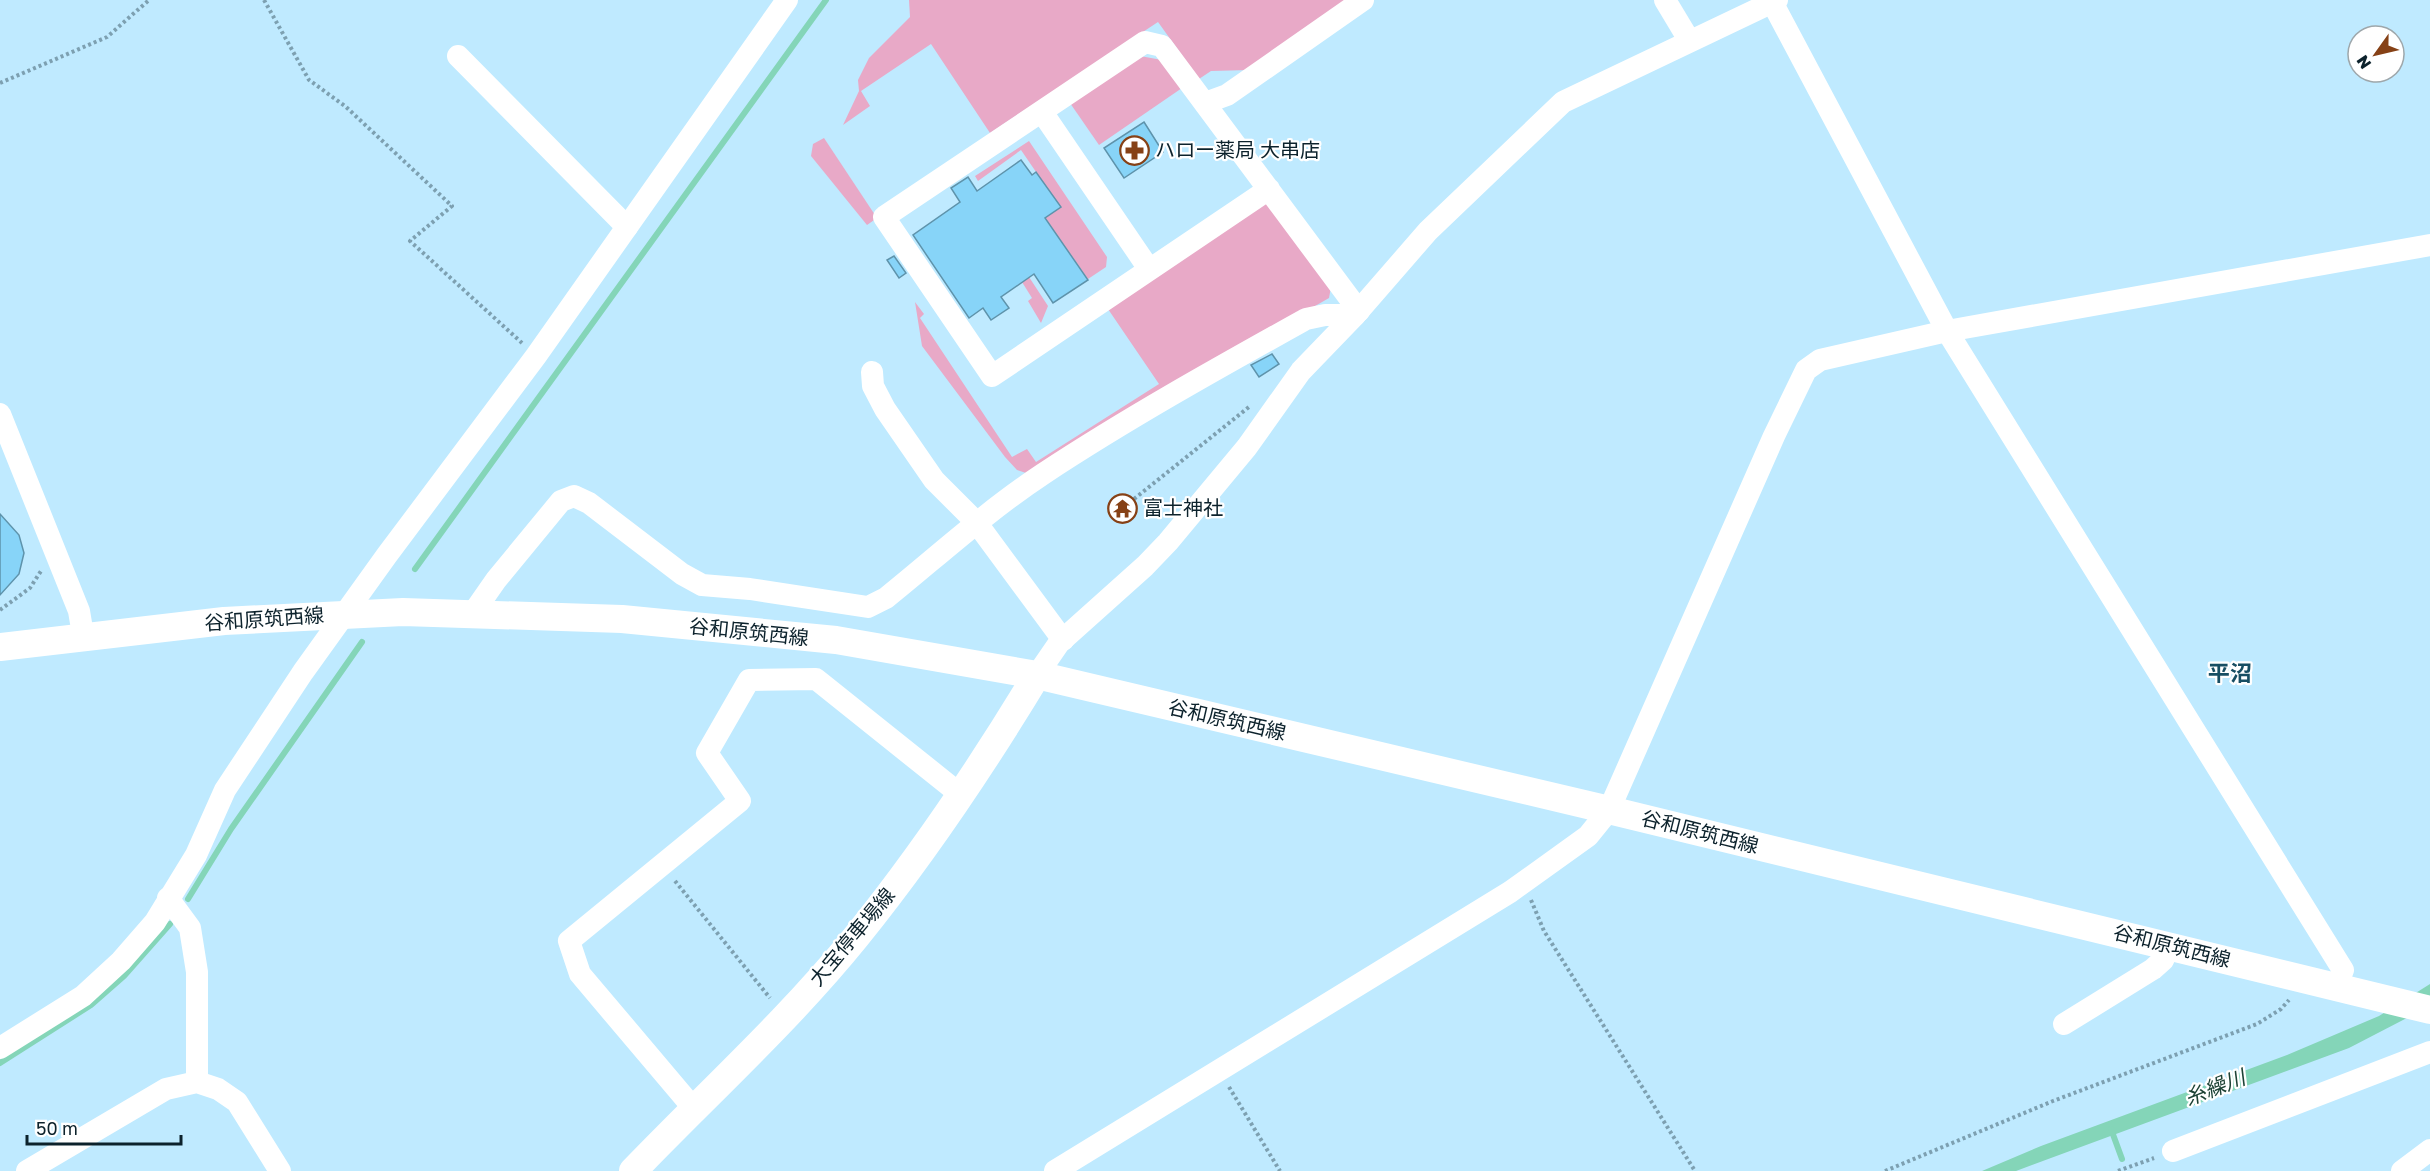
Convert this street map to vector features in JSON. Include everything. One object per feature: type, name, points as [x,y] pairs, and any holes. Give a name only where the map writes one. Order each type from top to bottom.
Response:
[{"type":"main road","name":"谷和原筑西線","points":[[0,647],[83,635],[224,621],[344,614],[473,613],[622,619],[836,640],[1037,675],[1609,810],[2299,976],[2430,1010]]},
{"type":"main road","name":"大宝停車場線","points":[[633,1171],[695,1110],[855,938],[961,795],[1037,675]]},
{"type":"street","points":[[0,1048],[83,996],[121,961],[148,930],[196,855],[225,790],[344,614],[536,356],[787,0]]},
{"type":"street","points":[[1205,104],[1227,95],[1363,0]]},
{"type":"street","points":[[1665,0],[1689,40]]},
{"type":"street","points":[[1037,675],[1063,640],[1146,566],[1168,542],[1247,447],[1301,371],[1357,313],[1428,231],[1563,102],[1774,1],[1947,331],[2343,970],[2337,986]]},
{"type":"street","points":[[1269,189],[992,376],[884,217],[1146,42],[1162,46],[1269,189],[1357,313]]},
{"type":"street","points":[[458,57],[627,227]]},
{"type":"street","points":[[1042,112],[1149,269]]},
{"type":"street","points":[[1055,1171],[1520,884],[1588,836],[1609,810],[1774,436],[1806,370],[1820,360],[1947,331],[2430,245]]},
{"type":"street","points":[[473,613],[496,580],[561,501],[574,496],[589,503],[682,574],[702,585],[769,592],[859,608],[868,607],[886,598],[976,522],[1043,474],[1185,387],[1306,319],[1357,313]]},
{"type":"street","points":[[872,372],[873,386],[885,409],[927,471],[976,522],[1063,640]]},
{"type":"street","points":[[0,414],[79,611],[83,635]]},
{"type":"street","points":[[695,1110],[579,974],[569,941],[740,801],[707,753],[749,680],[816,679],[961,795]]},
{"type":"street","points":[[168,898],[190,928],[192,939],[197,972],[197,1082]]},
{"type":"street","points":[[2064,1024],[2153,969],[2163,960],[2170,945]]},
{"type":"street","points":[[2174,1151],[2430,1052]]},
{"type":"street","points":[[27,1171],[166,1089],[197,1082],[218,1089],[237,1102],[280,1171]]},
{"type":"street","points":[[2402,1171],[2430,1150]]},
{"type":"path","points":[[0,83],[107,37],[149,0]]},
{"type":"path","points":[[264,0],[309,80],[345,106],[452,206],[410,241],[536,356]]},
{"type":"path","points":[[1134,498],[1254,403]]},
{"type":"path","points":[[0,610],[18,599],[38,578],[50,539]]},
{"type":"path","points":[[663,866],[784,1016]]},
{"type":"path","points":[[1520,884],[1544,931],[1695,1171]]},
{"type":"path","points":[[1885,1171],[2032,1109],[2258,1024],[2281,1009],[2289,1000],[2299,976]]},
{"type":"path","points":[[1221,1069],[1240,1109],[1280,1171]]},
{"type":"path","points":[[2118,1171],[2174,1151]]},
{"type":"shaded area","points":[[909,0],[1351,0],[1249,70],[1211,71],[1199,79],[1158,22],[990,133],[931,44],[861,91],[870,106],[843,125],[859,91],[858,80],[869,58],[910,17]]},
{"type":"shaded area","points":[[1140,56],[1162,60],[1182,88],[1099,145],[1070,103]]},
{"type":"shaded area","points":[[824,138],[877,218],[867,225],[811,156],[813,144]]},
{"type":"shaded area","points":[[1029,141],[1107,257],[1106,267],[1088,279],[1045,218],[1060,207],[1021,150],[978,181],[975,176]]},
{"type":"shaded area","points":[[1268,202],[1331,287],[1329,298],[1026,473],[1017,470],[1005,457],[922,346],[915,302],[924,314],[920,318],[1012,457],[1027,449],[1036,462],[1159,384],[1108,309]]},
{"type":"shaded area","points":[[1029,277],[1048,306],[1041,323],[1028,301],[1032,298],[1022,282]]},
{"type":"water","name":"糸繰川","points":[[2430,984],[2430,1006],[2349,1048],[2016,1171],[1982,1171],[2041,1146],[2287,1055],[2379,1016]]},
{"type":"building","points":[[1144,122],[1163,152],[1124,178],[1104,148]]},
{"type":"building","points":[[1021,160],[1032,175],[1036,172],[1061,207],[1045,218],[1088,280],[1053,303],[1034,274],[1001,297],[1009,308],[991,320],[983,308],[969,318],[913,235],[960,202],[951,188],[968,177],[977,191]]},
{"type":"building","points":[[894,256],[906,273],[899,278],[887,260]]},
{"type":"building","points":[[1272,354],[1279,364],[1259,377],[1251,365]]},
{"type":"building","points":[[0,514],[19,535],[24,553],[19,574],[0,595]]},
{"type":"waterway","points":[[415,569],[826,0]]},
{"type":"waterway","points":[[188,899],[231,829],[362,642]]},
{"type":"waterway","points":[[0,1063],[91,1005],[124,976],[170,924]]},
{"type":"waterway","points":[[2111,1129],[2122,1159]]},
{"type":"place","name":"ハロー薬局 大串店","points":[[1134,150]]},
{"type":"place","name":"富士神社","points":[[1122,508]]},
{"type":"district","name":"平沼","points":[[2230,673]]}]
